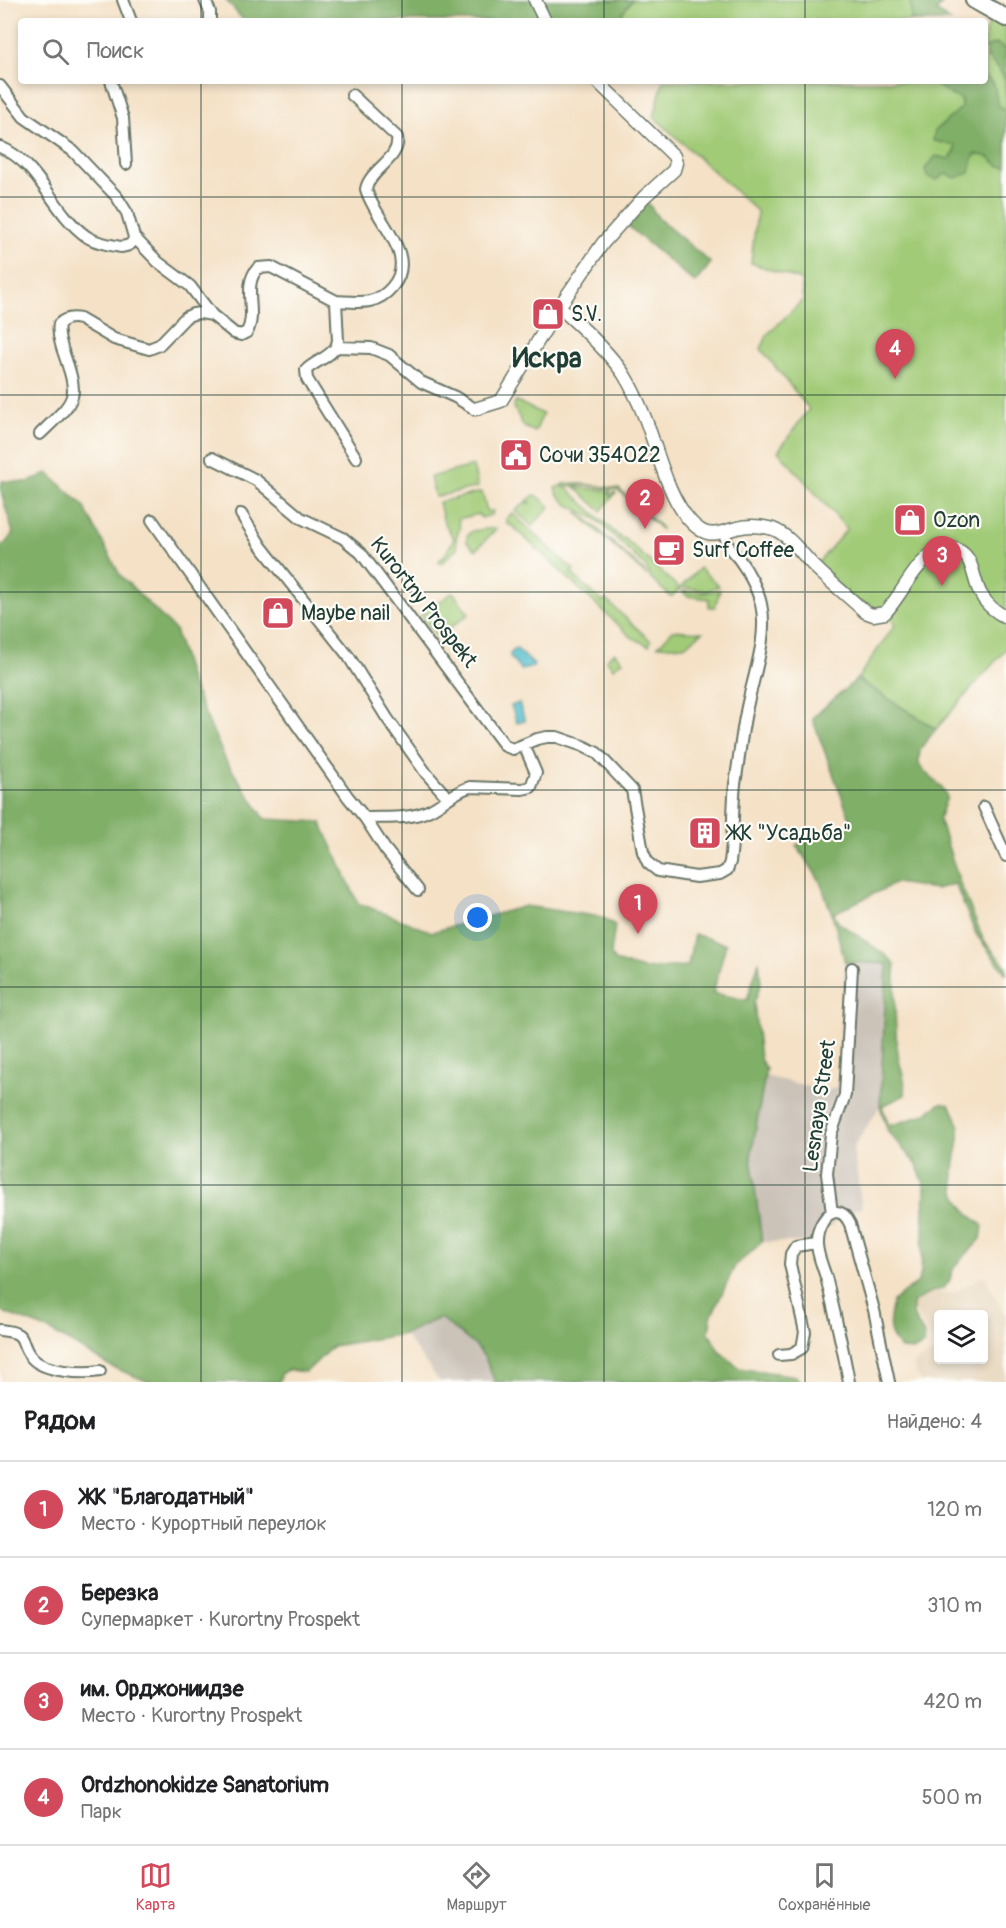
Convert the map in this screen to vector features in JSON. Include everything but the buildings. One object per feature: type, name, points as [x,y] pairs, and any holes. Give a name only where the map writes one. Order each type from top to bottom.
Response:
[{"type":"main road","points":[[974,0],[1006,18]]},
{"type":"street","points":[[123,0],[131,18]]},
{"type":"street","points":[[205,0],[210,18]]},
{"type":"street","points":[[535,0],[544,18]]},
{"type":"street","points":[[112,84],[123,118],[126,164]]},
{"type":"street","points":[[336,347],[370,348],[389,355],[421,382],[475,409],[501,401],[559,307],[603,243],[644,197],[674,170],[676,163],[674,156],[600,84]]},
{"type":"street","points":[[0,86],[24,117],[73,151],[117,197],[127,213],[134,237],[158,262],[190,286],[213,315],[234,333],[241,335],[247,332],[251,325],[251,277],[258,268],[271,267],[336,301],[375,301],[391,289],[398,279],[401,261],[397,247],[366,189],[370,179],[398,146],[397,137],[352,95]]},
{"type":"street","points":[[0,147],[30,169],[60,210],[86,236],[122,247],[132,243],[134,237]]},
{"type":"street","points":[[336,301],[338,341],[336,347],[308,367],[306,374],[307,380],[356,458]]},
{"type":"street","points":[[559,307],[585,330],[623,374],[645,419],[680,506],[691,522],[701,531],[708,534],[739,527],[762,526],[776,530],[794,544],[814,566],[865,612],[873,615],[885,613],[915,572],[935,551],[953,548],[965,554],[980,594],[986,602],[1006,617]]},
{"type":"street","points":[[40,434],[73,398],[73,380],[58,336],[59,324],[64,320],[80,319],[114,339],[149,349],[159,345],[186,317],[201,313],[213,315]]},
{"type":"street","name":"Kurortny Prospekt","points":[[212,458],[256,480],[301,518],[337,535],[361,553],[501,743],[513,749],[524,745]]},
{"type":"street","points":[[241,514],[261,546],[349,657],[392,726],[426,773],[448,798]]},
{"type":"street","points":[[152,520],[385,849],[418,890]]},
{"type":"street","points":[[365,818],[412,816],[429,810],[462,789],[470,787],[522,789],[531,787],[536,773],[524,745],[537,739],[557,737],[597,753],[632,790],[643,852],[648,863],[658,871],[696,877],[720,874],[727,870],[731,854],[732,805],[746,712],[763,624],[761,604],[752,582],[739,560],[730,551],[726,543],[725,532]]},
{"type":"street","points":[[984,807],[1006,856]]},
{"type":"street","name":"Lesnaya Street","points":[[832,1213],[827,1174],[831,1134],[845,1095],[852,969]]},
{"type":"street","points":[[849,1382],[836,1317],[816,1243],[822,1222],[832,1213],[843,1215],[850,1224],[874,1310],[889,1382]]},
{"type":"street","points":[[779,1355],[791,1354],[802,1348],[805,1332],[790,1264],[791,1254],[796,1246],[816,1243]]},
{"type":"street","points":[[0,1330],[18,1334],[34,1361],[42,1365],[81,1373],[100,1371]]},
{"type":"shaded area","points":[[409,358],[431,375],[430,380],[416,373],[407,364]]},
{"type":"shaded area","points":[[845,962],[887,964],[880,1106],[853,1148],[862,1208],[845,1212],[823,1233],[809,1242],[762,1242],[751,1157],[765,1076],[828,1091],[837,1086]]},
{"type":"shaded area","points":[[984,1275],[1006,1316],[1006,1382],[921,1382],[912,1364],[934,1352],[934,1364],[988,1364],[988,1310],[934,1310],[934,1345],[913,1307],[914,1302],[931,1292],[954,1293]]},
{"type":"shaded area","points":[[441,1318],[477,1347],[485,1358],[495,1382],[440,1382],[404,1334]]},
{"type":"green space","points":[[226,0],[632,0],[619,18],[241,18]]},
{"type":"green space","points":[[601,0],[945,0],[936,11],[946,18],[604,18]]},
{"type":"green space","points":[[909,0],[945,0],[936,11],[946,18],[911,18]]},
{"type":"green space","points":[[995,16],[1006,21],[1006,51],[997,44],[988,47],[988,26]]},
{"type":"green space","points":[[998,44],[1006,51],[1006,98],[1005,79],[988,58],[988,47]]},
{"type":"green space","points":[[988,58],[1003,74],[1006,98],[1006,649],[936,729],[857,679],[895,625],[883,607],[863,605],[854,600],[816,565],[847,529],[778,451],[809,409],[761,349],[768,334],[803,300],[801,280],[751,263],[757,211],[654,117],[662,84],[988,84]]},
{"type":"green space","points":[[988,78],[994,85],[998,105],[1006,110],[1006,166],[999,166],[989,157],[975,154],[969,173],[956,178],[946,174],[937,180],[927,177],[925,169],[936,156],[949,159],[955,152],[955,145],[933,141],[935,131],[961,108],[961,99],[935,84],[988,84]]},
{"type":"green space","points":[[644,197],[659,219],[711,263],[695,283],[622,221]]},
{"type":"green space","points":[[516,401],[543,414],[535,432],[524,427],[513,406]]},
{"type":"green space","points":[[473,466],[478,487],[435,497],[430,477]]},
{"type":"green space","points":[[48,473],[83,505],[120,575],[175,630],[190,680],[226,761],[265,819],[321,822],[358,903],[432,932],[525,906],[602,917],[615,925],[611,954],[614,961],[643,969],[688,966],[694,934],[726,944],[713,993],[747,1000],[759,961],[761,984],[754,1003],[760,1059],[766,1069],[751,1157],[762,1242],[735,1266],[711,1317],[709,1333],[719,1351],[739,1368],[796,1376],[800,1382],[495,1382],[485,1358],[477,1347],[440,1318],[404,1334],[333,1346],[306,1372],[287,1370],[282,1373],[279,1382],[149,1382],[112,1367],[49,1330],[0,1311],[0,545],[5,544],[13,533],[0,488],[2,481],[28,482]]},
{"type":"green space","points":[[576,483],[619,489],[662,530],[618,490],[586,485],[562,486],[562,484]]},
{"type":"green space","points":[[559,486],[567,488],[680,589],[671,597],[651,579],[646,567],[596,519],[568,505],[558,495],[555,488]]},
{"type":"green space","points":[[575,487],[611,491],[609,494],[611,496],[614,492],[616,493],[601,511]]},
{"type":"green space","points":[[482,492],[487,512],[493,511],[492,515],[481,518],[479,514],[458,519],[460,528],[456,538],[457,549],[441,564],[438,562],[445,555],[454,538],[444,523],[439,502]]},
{"type":"green space","points":[[534,495],[550,507],[532,526],[515,511],[527,501],[529,504],[528,500]]},
{"type":"green space","points":[[576,512],[582,515],[647,576]]},
{"type":"green space","points":[[512,513],[574,570],[571,573],[603,602],[606,600],[651,641],[649,646],[631,637],[512,526],[507,524],[506,519]]},
{"type":"green space","points":[[496,529],[476,550],[467,542],[467,536],[472,531]]},
{"type":"green space","points":[[700,568],[719,586],[706,591],[681,587]]},
{"type":"green space","points":[[720,590],[715,607],[709,607],[709,599],[687,596],[682,591],[704,593]]},
{"type":"green space","points":[[453,592],[469,614],[437,637],[421,615]]},
{"type":"green space","points":[[673,630],[703,632],[684,646],[658,646]]},
{"type":"green space","points":[[614,652],[623,661],[613,668],[606,660]]},
{"type":"green space","points":[[857,679],[936,729],[920,749],[919,764],[941,786],[947,797],[939,819],[960,883],[984,941],[1006,966],[1006,974],[976,934],[955,884],[936,889],[896,883],[834,913],[838,922],[895,964],[897,1042],[905,1095],[882,1106],[889,1126],[923,1115],[941,1103],[949,1104],[955,1115],[959,1133],[954,1169],[955,1192],[964,1207],[983,1226],[981,1239],[954,1267],[949,1282],[942,1289],[931,1292],[914,1302],[914,1315],[924,1334],[924,1344],[915,1350],[901,1349],[892,1338],[889,1327],[893,1301],[918,1282],[921,1273],[925,1187],[917,1165],[888,1132],[880,1106],[887,964],[845,962],[832,914],[819,879],[796,845],[852,824],[812,718]]},
{"type":"water","points":[[516,648],[534,665],[533,667],[521,670],[510,657]]},
{"type":"water","points":[[519,703],[525,721],[517,723],[511,706]]},
{"type":"place","name":"S.V.","points":[[548,314]]},
{"type":"place","name":"Ordzhonokidze Sanatorium","points":[[895,379]]},
{"type":"place","name":"Сочи 354022","points":[[516,455]]},
{"type":"place","name":"Ozon","points":[[910,520]]},
{"type":"place","name":"Березка","points":[[645,529]]},
{"type":"place","name":"Surf Coffee","points":[[669,550]]},
{"type":"place","name":"им. Орджониидзе","points":[[942,586]]},
{"type":"place","name":"Maybe nail","points":[[278,613]]},
{"type":"place","name":"ЖК \"Усадьба\"","points":[[705,833]]},
{"type":"place","name":"ЖК \"Благодатный\"","points":[[638,934]]},
{"type":"district","name":"Искра","points":[[547,358]]}]
